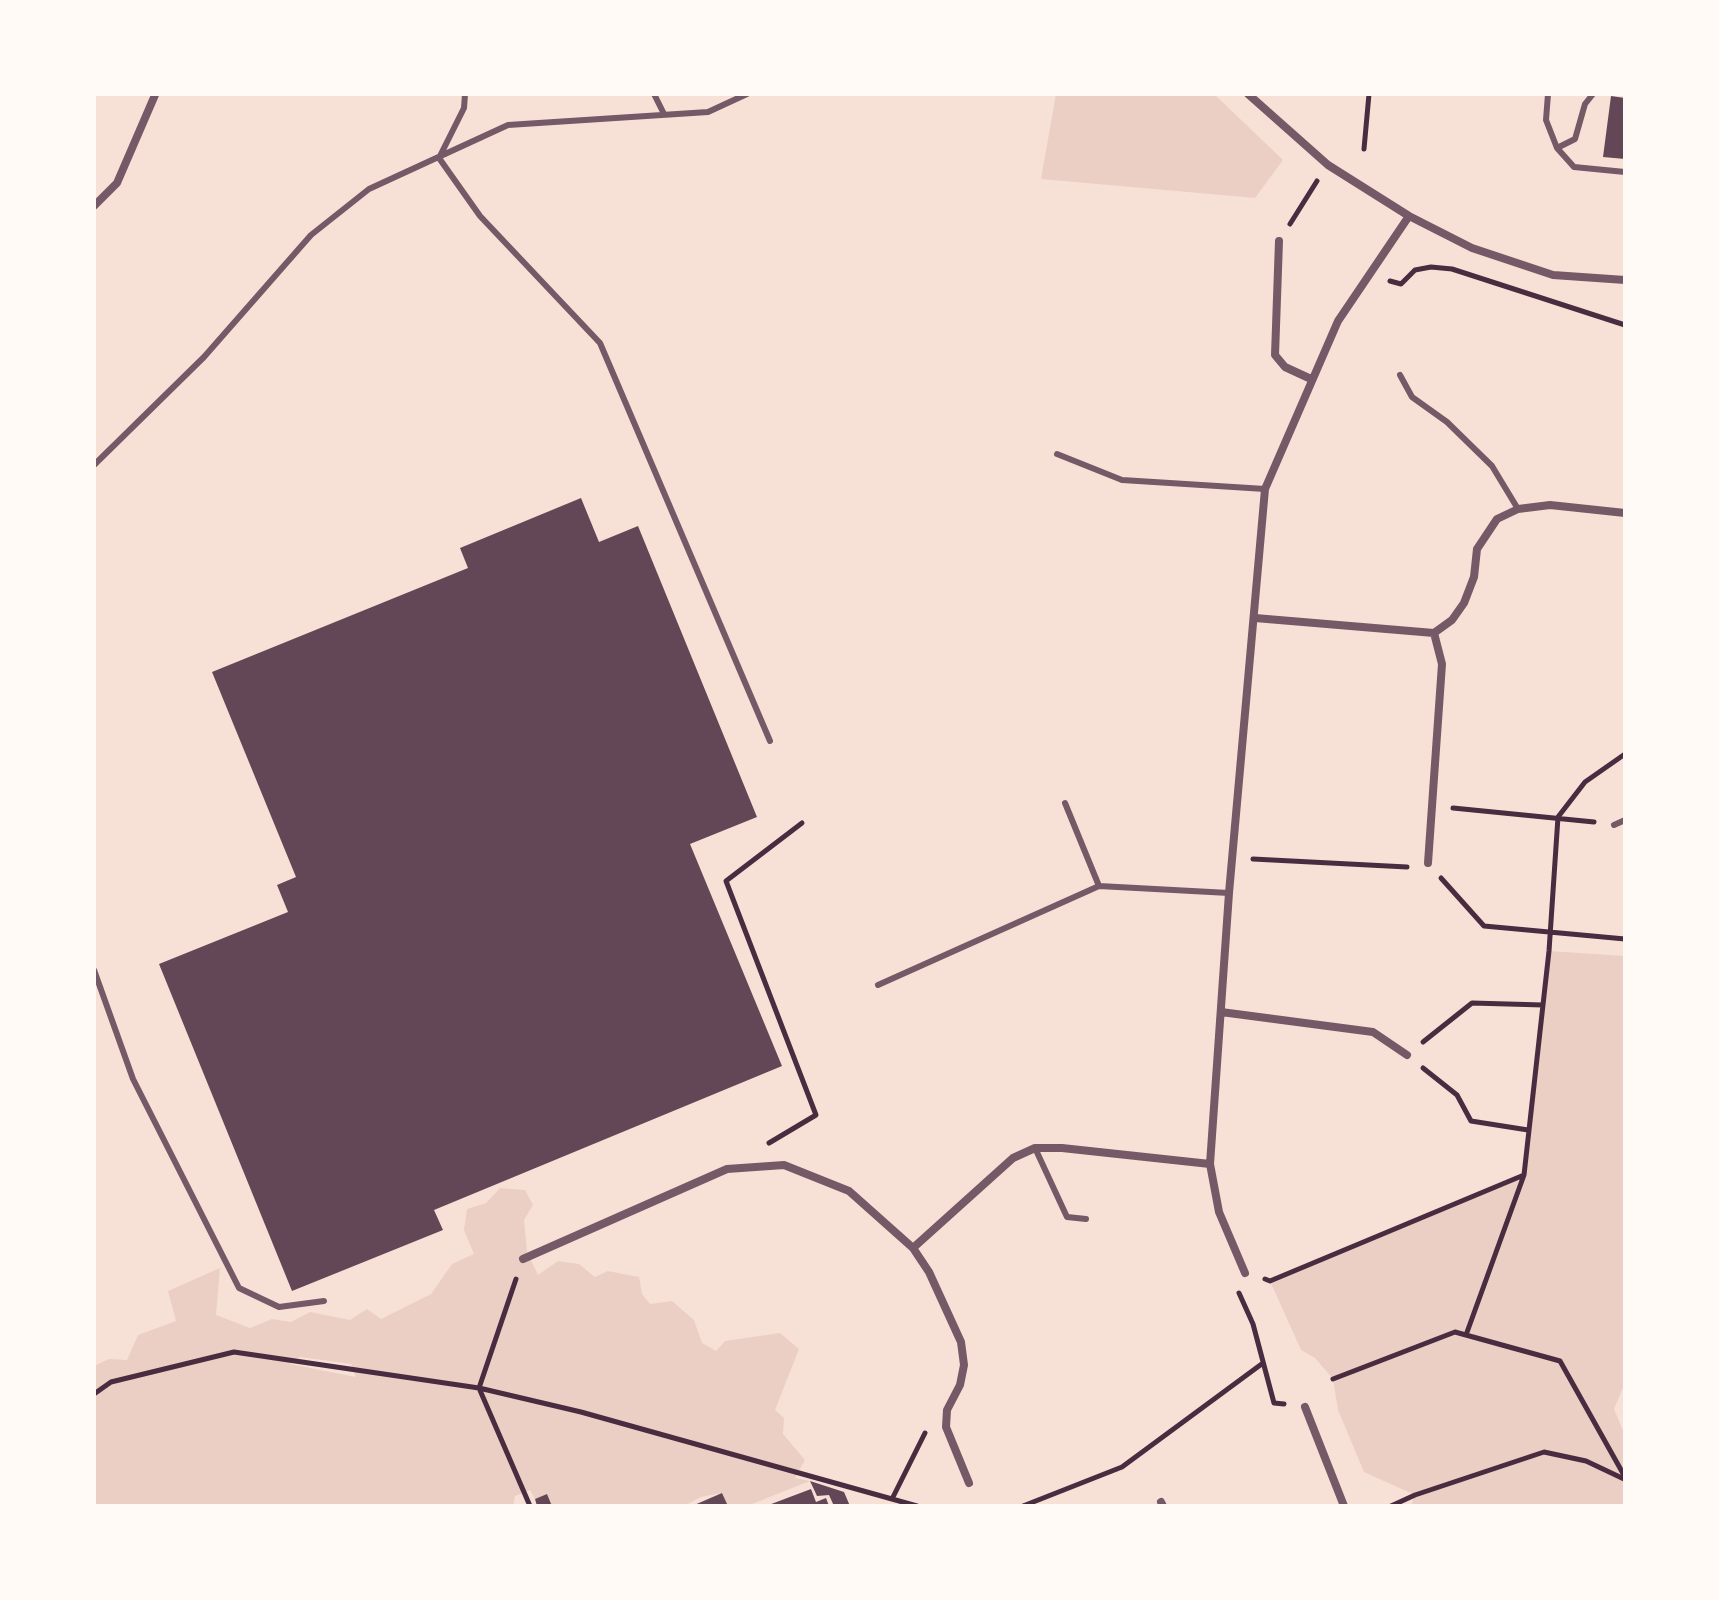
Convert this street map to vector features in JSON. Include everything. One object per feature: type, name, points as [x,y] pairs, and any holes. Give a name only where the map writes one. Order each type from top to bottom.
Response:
[{"type":"street","points":[[94,206],[117,183],[155,94]]},
{"type":"street","points":[[1248,94],[1328,165],[1409,216],[1472,248],[1553,275],[1625,280]]},
{"type":"street","points":[[1245,1273],[1219,1212],[1210,1164],[1229,893],[1265,489],[1338,321],[1409,216]]},
{"type":"street","points":[[1279,241],[1275,355],[1285,367],[1311,379]]},
{"type":"street","points":[[1255,618],[1434,633],[1452,620],[1464,603],[1483,535],[1497,519],[1518,509],[1550,505],[1625,513]]},
{"type":"street","points":[[1428,863],[1442,664],[1434,633]]},
{"type":"street","points":[[1221,1012],[1373,1032],[1407,1055]]},
{"type":"street","points":[[913,1248],[1013,1158],[1035,1148],[1062,1148],[1210,1164]]},
{"type":"street","points":[[523,1259],[727,1169],[784,1165],[849,1191],[913,1248],[929,1272],[961,1342],[962,1375],[947,1410],[946,1427],[969,1483]]},
{"type":"street","points":[[1305,1407],[1344,1506]]},
{"type":"lane","points":[[439,158],[464,108],[465,94]]},
{"type":"lane","points":[[654,94],[664,114]]},
{"type":"lane","points":[[94,465],[204,357],[311,235],[369,189],[508,125],[708,112],[747,94]]},
{"type":"lane","points":[[1548,94],[1546,120],[1557,148],[1574,167],[1625,172]]},
{"type":"lane","points":[[1557,148],[1575,139],[1585,104],[1593,94]]},
{"type":"lane","points":[[439,158],[480,216],[600,343],[770,741]]},
{"type":"lane","points":[[1400,375],[1412,397],[1447,422],[1492,466],[1518,509]]},
{"type":"lane","points":[[1057,454],[1122,480],[1265,489]]},
{"type":"lane","points":[[1065,803],[1099,886]]},
{"type":"lane","points":[[1614,825],[1625,820]]},
{"type":"lane","points":[[878,985],[1099,886],[1229,893]]},
{"type":"lane","points":[[94,970],[133,1079],[239,1288],[279,1307],[324,1301]]},
{"type":"lane","points":[[1035,1148],[1067,1217],[1086,1219]]},
{"type":"path","points":[[1364,149],[1369,94]]},
{"type":"path","points":[[1279,241],[1328,165]]},
{"type":"path","points":[[1408,266],[1415,270]]},
{"type":"path","points":[[1370,272],[1401,284],[1415,270],[1431,267],[1452,269],[1625,325]]},
{"type":"path","points":[[1466,1335],[1524,1175],[1550,932],[1558,817],[1585,782],[1625,754]]},
{"type":"path","points":[[1432,806],[1614,825]]},
{"type":"path","points":[[765,1146],[816,1115],[726,881],[802,823]]},
{"type":"path","points":[[1232,858],[1414,867],[1428,863],[1484,926],[1625,939]]},
{"type":"path","points":[[1528,1130],[1471,1121],[1457,1095],[1407,1055],[1472,1003],[1543,1005]]},
{"type":"path","points":[[1305,1407],[1274,1403],[1253,1324],[1238,1290],[1245,1273],[1270,1281],[1524,1175]]},
{"type":"path","points":[[523,1259],[479,1388],[530,1506]]},
{"type":"path","points":[[1333,1379],[1455,1332],[1560,1361],[1625,1478]]},
{"type":"path","points":[[94,1394],[111,1382],[234,1352],[479,1388],[581,1412],[917,1506]]},
{"type":"path","points":[[1023,1506],[1122,1467],[1263,1363]]},
{"type":"path","points":[[892,1499],[924,1433],[946,1427]]},
{"type":"path","points":[[1391,1506],[1544,1452],[1586,1461],[1625,1478]]},
{"type":"shaded area","points":[[1056,94],[1214,94],[1283,160],[1255,198],[1041,179]]},
{"type":"shaded area","points":[[1549,951],[1625,956],[1625,1383],[1614,1409],[1625,1435],[1625,1506],[1411,1506],[1415,1495],[1364,1472],[1338,1410],[1333,1379],[1315,1358],[1301,1350],[1270,1281],[1524,1175]]},
{"type":"shaded area","points":[[500,1188],[525,1190],[533,1205],[524,1220],[527,1252],[538,1275],[558,1261],[579,1264],[595,1277],[608,1271],[639,1277],[642,1294],[650,1304],[672,1301],[694,1320],[702,1343],[716,1351],[725,1341],[780,1333],[799,1349],[775,1410],[784,1418],[783,1434],[805,1460],[795,1478],[810,1481],[747,1506],[728,1506],[722,1493],[701,1497],[684,1506],[552,1506],[547,1494],[535,1499],[530,1490],[515,1496],[513,1506],[94,1506],[94,1366],[109,1359],[127,1360],[138,1335],[176,1321],[168,1291],[220,1268],[216,1315],[250,1328],[272,1319],[291,1322],[310,1312],[350,1320],[367,1309],[381,1319],[431,1294],[452,1264],[474,1254],[464,1230],[467,1209],[486,1203]],"holes":[[[300,1357],[351,1364],[356,1377],[290,1364]]]},
{"type":"building","points":[[1611,96],[1625,98],[1625,159],[1603,157]]},
{"type":"building","points":[[581,498],[599,542],[638,526],[757,817],[690,844],[782,1066],[434,1210],[443,1230],[292,1291],[159,964],[288,912],[277,885],[296,877],[212,672],[468,568],[460,548]]},
{"type":"building","points":[[810,1481],[844,1492],[850,1506],[834,1506],[829,1495],[817,1496]]},
{"type":"building","points":[[811,1489],[816,1502],[826,1498],[829,1506],[766,1506]]},
{"type":"building","points":[[722,1493],[728,1506],[692,1506]]},
{"type":"building","points":[[547,1494],[552,1506],[537,1506],[535,1499]]}]
